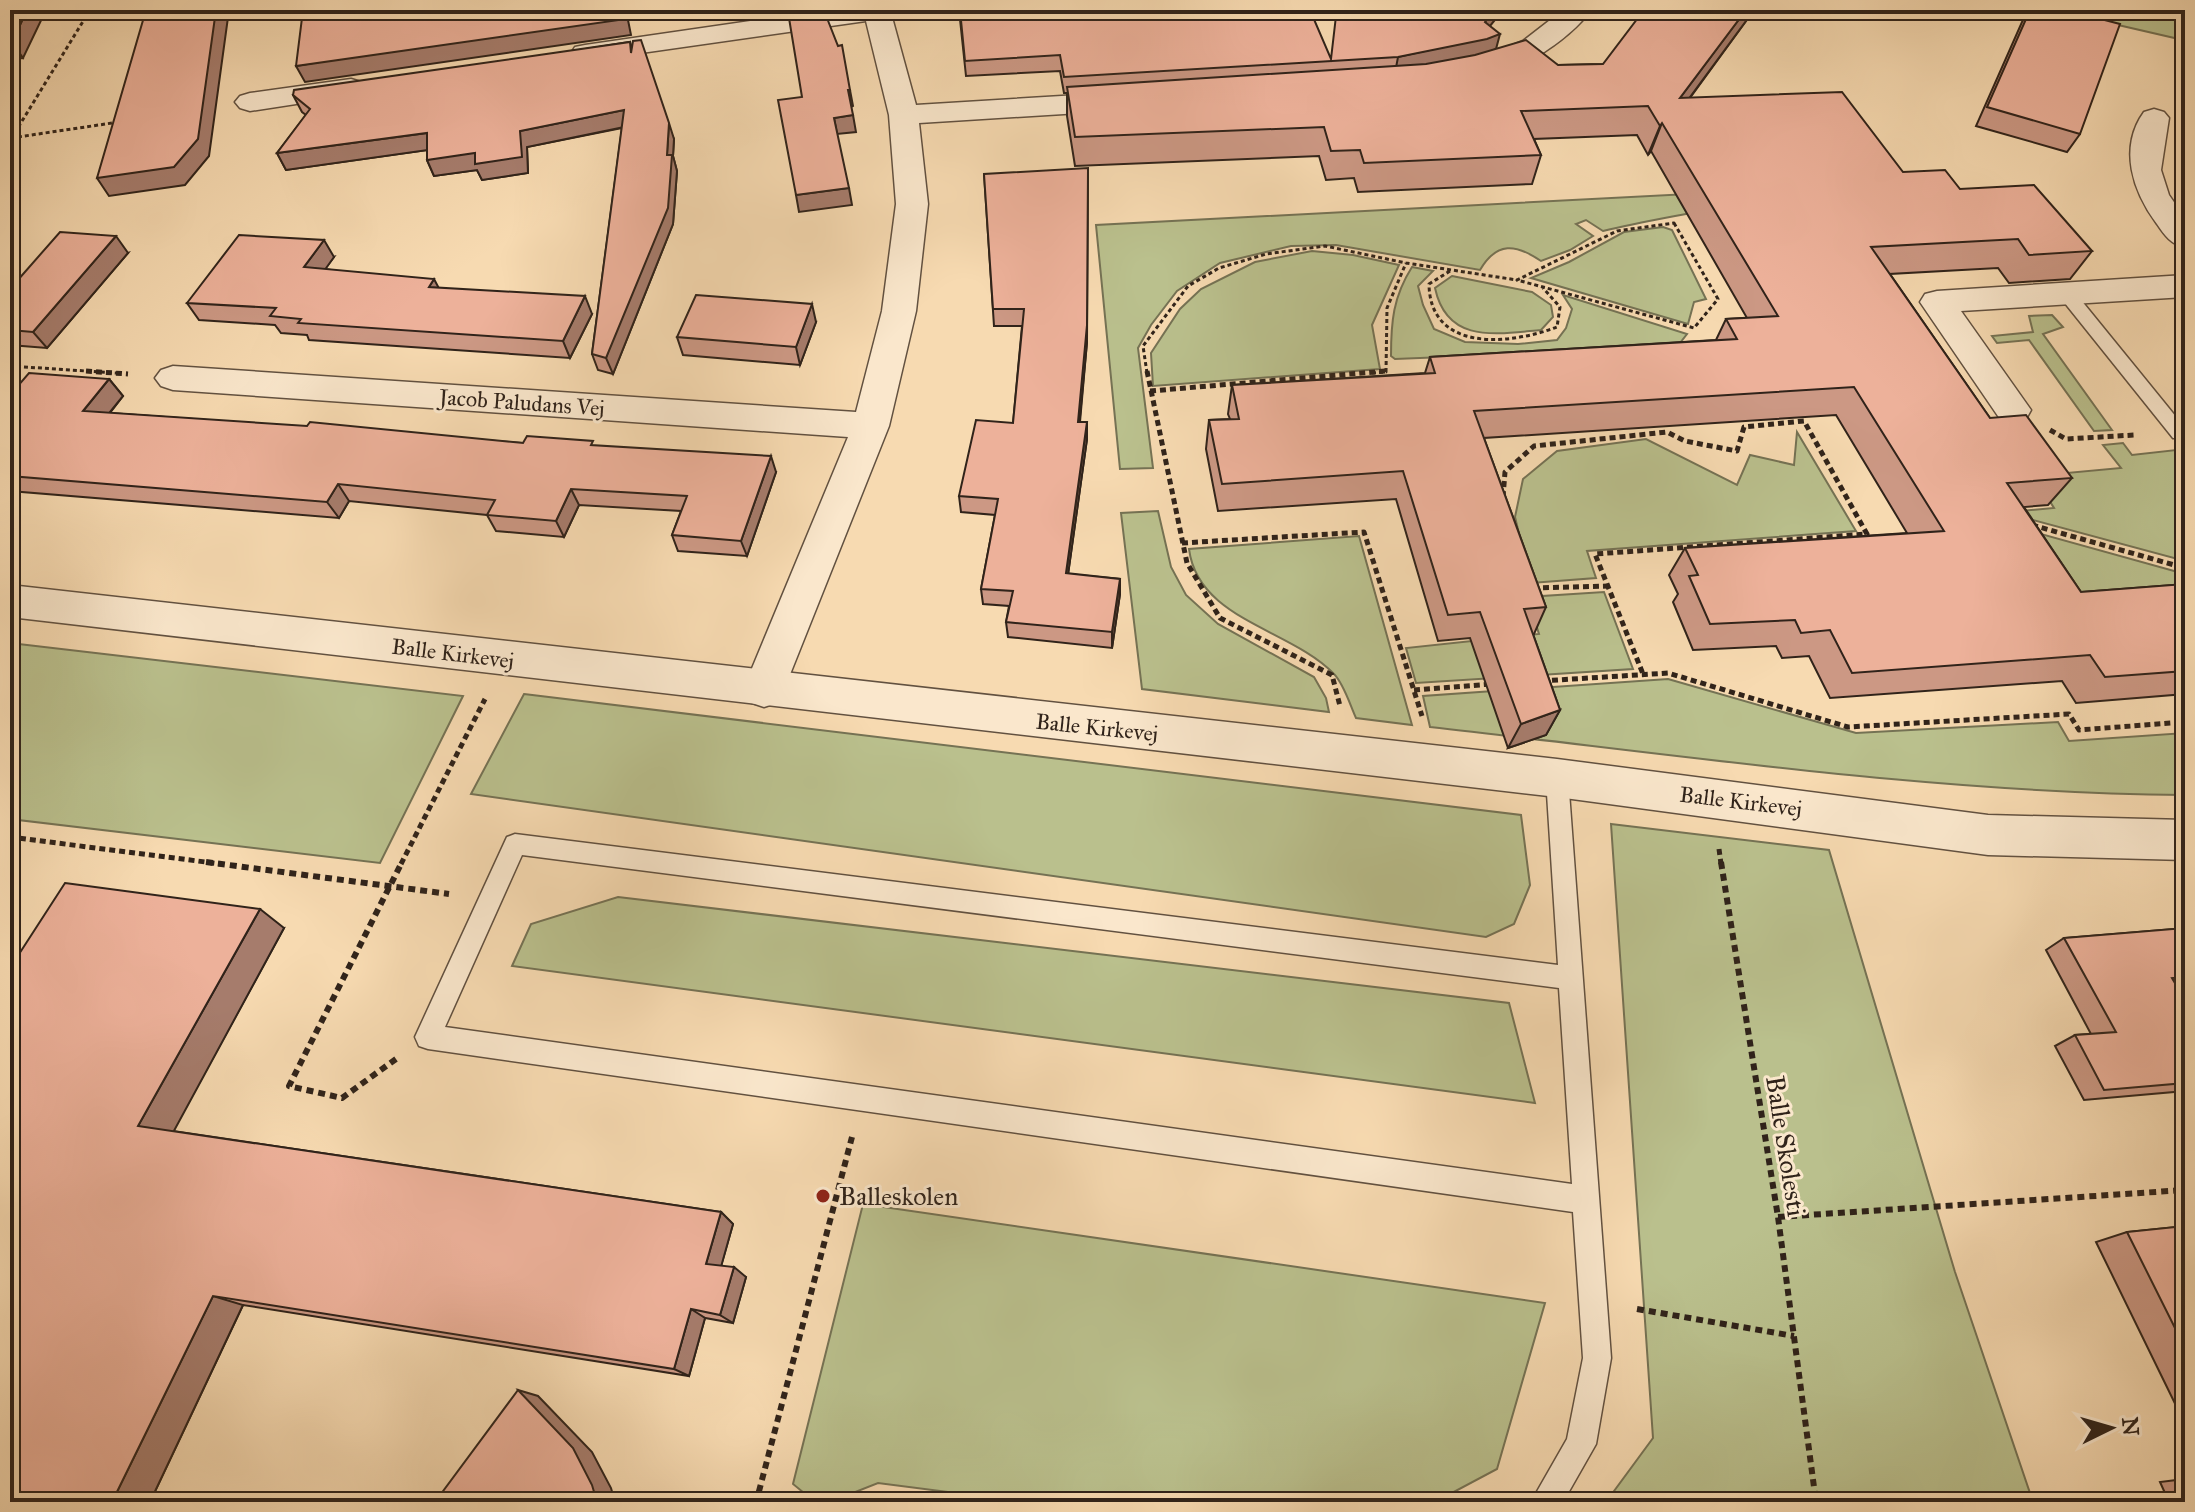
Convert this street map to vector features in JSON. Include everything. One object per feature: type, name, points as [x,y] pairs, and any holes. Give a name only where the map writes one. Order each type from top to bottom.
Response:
[{"type":"street","points":[[555,58],[877,10],[904,115],[912,204],[899,311],[871,426],[764,690]]},
{"type":"street","points":[[1446,77],[1491,66],[1530,49],[1564,27],[1578,10]]},
{"type":"street","points":[[250,102],[372,85]]},
{"type":"street","points":[[904,115],[1157,99]]},
{"type":"street","points":[[2154,118],[2144,154],[2146,183],[2163,212],[2185,238]]},
{"type":"street","points":[[2013,410],[1937,302],[2185,286]]},
{"type":"street","name":"Jacob Paludans Vej","points":[[173,378],[871,426]]},
{"type":"street","name":"Balle Kirkevej","points":[[10,601],[764,690],[1557,778],[1988,835],[2185,840]]},
{"type":"lane","points":[[2066,293],[2179,433]]},
{"type":"lane","points":[[1546,1502],[1581,1444],[1597,1358],[1557,778]]},
{"type":"lane","points":[[1570,978],[515,844],[428,1037],[1586,1200]]},
{"type":"path","points":[[11,139],[90,10]]},
{"type":"path","points":[[11,139],[131,120]]},
{"type":"path","points":[[1354,756],[1332,675],[1220,618],[1187,563],[1143,346],[1188,286],[1219,268],[1266,254],[1325,246],[1406,263],[1517,280],[1694,328],[1718,299],[1674,223],[1617,231],[1517,280]]},
{"type":"path","points":[[1150,391],[1386,372],[1387,308],[1406,263]]},
{"type":"path","points":[[1451,270],[1429,284],[1430,301],[1438,321],[1465,336],[1539,336],[1557,327],[1560,307],[1542,287]]},
{"type":"path","points":[[10,366],[173,378]]},
{"type":"path","points":[[2013,410],[2066,439],[2179,433]]},
{"type":"path","points":[[1503,501],[1505,472],[1534,446],[1667,432],[1685,441],[1737,451],[1744,427],[1804,421],[1867,534],[1595,554],[1643,674]]},
{"type":"path","points":[[2023,523],[2185,568]]},
{"type":"path","points":[[1182,543],[1364,532],[1436,765]]},
{"type":"path","points":[[1526,588],[1608,586]]},
{"type":"path","points":[[428,1037],[342,1098],[289,1086],[505,659]]},
{"type":"path","points":[[1536,681],[1668,673],[1848,727],[2069,714],[2079,730],[2185,722]]},
{"type":"path","points":[[1414,690],[1505,683]]},
{"type":"path","name":"Balle Skolesti","points":[[1710,797],[1778,1217],[1816,1502]]},
{"type":"path","points":[[10,837],[489,899]]},
{"type":"path","points":[[763,1502],[758,1495],[862,1099]]},
{"type":"path","points":[[1778,1217],[2185,1190]]},
{"type":"path","points":[[1594,1302],[1794,1336]]},
{"type":"green space","points":[[2053,10],[2185,10],[2185,41],[2183,40]]},
{"type":"green space","points":[[1727,192],[1725,206],[1603,231],[1586,220],[1576,224],[1593,236],[1570,250],[1541,261],[1523,251],[1508,248],[1493,254],[1480,270],[1336,245],[1291,246],[1220,263],[1177,291],[1138,348],[1153,468],[1120,469],[1096,225]]},
{"type":"green space","points":[[1663,227],[1672,230],[1706,299],[1694,302],[1688,324],[1531,278],[1569,262],[1624,232]]},
{"type":"green space","points":[[1312,251],[1353,255],[1399,265],[1372,325],[1380,369],[1153,386],[1151,353],[1180,309],[1201,289],[1255,262]]},
{"type":"green space","points":[[1412,267],[1433,271],[1418,286],[1434,329],[1465,342],[1518,344],[1557,340],[1566,328],[1572,309],[1563,295],[1687,334],[1676,348],[1395,359],[1391,356],[1394,310]]},
{"type":"green space","points":[[1452,276],[1532,292],[1551,305],[1553,317],[1541,330],[1491,333],[1462,327],[1450,319],[1441,306],[1435,288]]},
{"type":"green space","points":[[2052,315],[2063,327],[2043,334],[2112,430],[2094,431],[2029,340],[1997,343],[1992,336],[2033,332],[2029,316]]},
{"type":"green space","points":[[1797,432],[1856,531],[1587,551],[1596,578],[1531,583],[1515,517],[1523,479],[1557,451],[1646,439],[1737,485],[1750,455],[1794,465]]},
{"type":"green space","points":[[2123,443],[2132,455],[2185,449],[2185,561],[2029,519],[2020,511],[2054,508],[2034,476],[2121,468],[2103,445]]},
{"type":"green space","points":[[1158,511],[1171,567],[1186,595],[1218,624],[1314,677],[1326,698],[1329,712],[1142,689],[1121,513]]},
{"type":"green space","points":[[2016,527],[2185,574],[2185,604],[2055,614]]},
{"type":"green space","points":[[1359,536],[1412,725],[1356,718],[1334,674],[1294,645],[1227,608],[1209,592],[1196,573],[1189,549]]},
{"type":"green space","points":[[1604,592],[1633,669],[1416,683],[1406,648],[1539,634],[1527,597]]},
{"type":"green space","points":[[10,643],[463,696],[380,863],[10,819]]},
{"type":"green space","points":[[1668,679],[1856,733],[2058,722],[2069,741],[2185,733],[2185,795],[2091,793],[1902,780],[1430,727],[1423,696]]},
{"type":"green space","points":[[524,694],[1521,815],[1530,885],[1514,924],[1486,937],[471,794]]},
{"type":"green space","points":[[1611,824],[1829,850],[1955,1272],[2033,1502],[1606,1502],[1653,1438]]},
{"type":"green space","points":[[618,897],[1509,1003],[1535,1103],[512,966],[531,924]]},
{"type":"green space","points":[[863,1204],[1545,1303],[1497,1469],[1435,1502],[1026,1502],[878,1483],[830,1502],[815,1502],[793,1484]]},
{"type":"building","points":[[10,10],[27,10],[12,42],[10,42]]},
{"type":"building","points":[[146,10],[216,10],[198,139],[174,167],[97,178]]},
{"type":"building","points":[[303,10],[624,10],[626,19],[296,66]]},
{"type":"building","points":[[960,10],[1310,10],[1331,59],[1336,16],[1360,10],[1494,10],[1485,22],[1500,34],[1398,57],[1064,77],[1060,55],[965,61]]},
{"type":"building","points":[[1644,10],[1677,18],[1682,10],[1746,10],[1680,98],[1842,92],[1903,172],[1945,170],[1960,189],[2034,185],[2092,251],[2029,255],[2018,239],[1871,247],[1990,418],[2026,415],[2072,478],[2007,483],[2081,592],[2185,584],[2185,671],[2105,677],[2090,655],[1852,673],[1830,630],[1801,633],[1795,620],[1710,624],[1689,576],[1698,575],[1685,548],[1944,531],[1854,387],[1474,411],[1546,607],[1524,609],[1560,710],[1521,724],[1480,612],[1448,615],[1403,471],[1222,484],[1209,420],[1239,419],[1232,385],[1435,373],[1430,357],[1737,339],[1726,319],[1778,316],[1662,123],[1660,126],[1648,106],[1521,111],[1541,155],[1364,163],[1360,150],[1331,151],[1324,127],[1075,137],[1067,87],[1426,64],[1475,55],[1526,40],[1558,65],[1603,64]]},
{"type":"building","points":[[2030,10],[2066,10],[2120,24],[2080,134],[1987,107]]},
{"type":"building","points":[[825,13],[838,46],[842,45],[850,90],[853,115],[834,118],[849,188],[796,195],[778,100],[802,97],[789,18]]},
{"type":"building","points":[[641,40],[669,123],[667,155],[672,155],[668,208],[606,358],[592,354],[624,110],[520,131],[522,157],[475,164],[475,153],[427,160],[427,133],[277,153],[310,109],[293,95],[294,90],[630,42],[631,53],[633,41]]},
{"type":"building","points":[[1088,168],[1087,325],[1078,422],[1087,422],[1066,573],[1120,579],[1112,632],[1006,622],[1013,591],[981,589],[998,499],[959,496],[976,420],[1013,423],[1024,309],[993,309],[984,174]]},
{"type":"building","points":[[60,232],[116,236],[33,332],[10,330],[10,289]]},
{"type":"building","points":[[239,235],[324,240],[304,267],[434,279],[429,287],[585,296],[563,341],[298,323],[301,319],[270,316],[276,308],[187,303]]},
{"type":"building","points":[[696,295],[812,304],[796,347],[677,337]]},
{"type":"building","points":[[29,373],[109,379],[83,411],[307,426],[310,422],[523,443],[527,436],[593,441],[591,445],[771,456],[741,541],[672,535],[687,496],[571,489],[556,521],[487,515],[495,500],[338,484],[327,502],[10,476],[10,395]]},
{"type":"building","points":[[65,883],[260,909],[138,1126],[721,1212],[706,1264],[734,1267],[720,1315],[691,1309],[674,1369],[213,1296],[112,1502],[10,1502],[10,968]]},
{"type":"building","points":[[2185,928],[2185,977],[2172,978],[2185,1000],[2185,1083],[2104,1090],[2075,1035],[2116,1032],[2064,938]]},
{"type":"building","points":[[2185,1226],[2185,1348],[2127,1232]]},
{"type":"building","points":[[518,1390],[573,1448],[597,1502],[435,1502]]},
{"type":"place","name":"Balleskolen","points":[[823,1196]]}]
